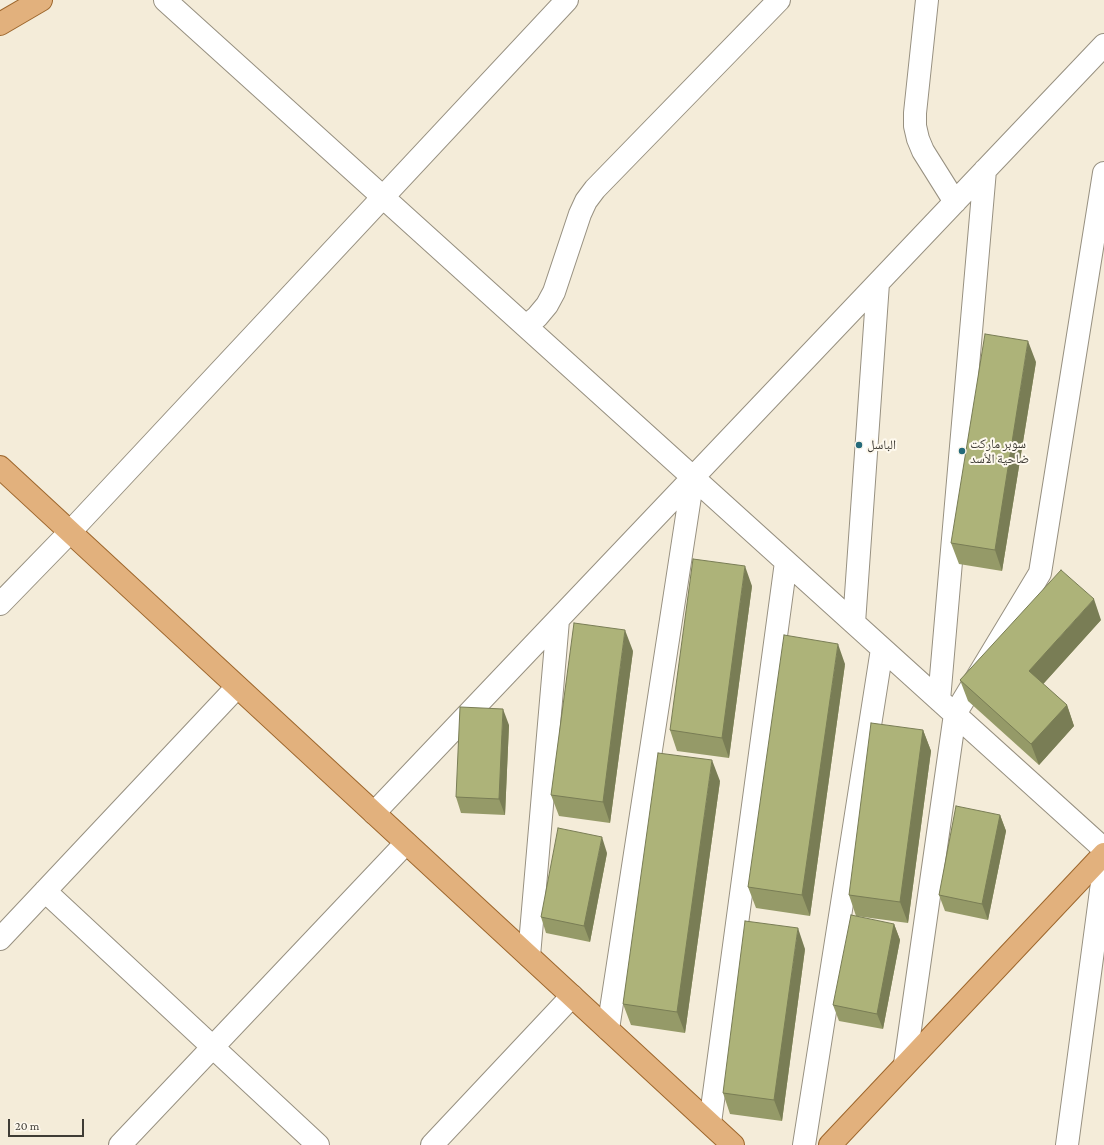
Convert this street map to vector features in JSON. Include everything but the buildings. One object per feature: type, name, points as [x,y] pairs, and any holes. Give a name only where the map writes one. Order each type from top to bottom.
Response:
[{"type":"main road","points":[[0,24],[41,0]]},
{"type":"main road","points":[[0,467],[734,1145]]},
{"type":"main road","points":[[830,1145],[1104,854]]},
{"type":"street","points":[[165,0],[1104,849]]},
{"type":"street","points":[[0,604],[70,532],[567,0]]},
{"type":"street","points":[[526,326],[547,306],[554,292],[580,214],[586,201],[595,189],[779,0]]},
{"type":"street","points":[[927,0],[915,113],[915,126],[923,152],[955,202]]},
{"type":"street","points":[[374,813],[1104,45]]},
{"type":"street","points":[[939,700],[985,170]]},
{"type":"street","points":[[905,1064],[955,714],[1040,573],[1104,173]]},
{"type":"street","points":[[854,623],[878,283]]},
{"type":"street","points":[[608,1029],[693,477]]},
{"type":"street","points":[[710,1123],[786,562]]},
{"type":"street","points":[[529,956],[558,620]]},
{"type":"street","points":[[804,1145],[882,649]]},
{"type":"street","points":[[0,939],[238,687]]},
{"type":"street","points":[[120,1145],[406,843]]},
{"type":"street","points":[[1067,1145],[1104,868]]},
{"type":"street","points":[[45,891],[318,1145]]},
{"type":"street","points":[[432,1145],[572,996]]},
{"type":"place","name":"الباسل","points":[[859,445]]},
{"type":"place","name":"سوبر ماركت ضاحية الأسد","points":[[962,451]]}]
